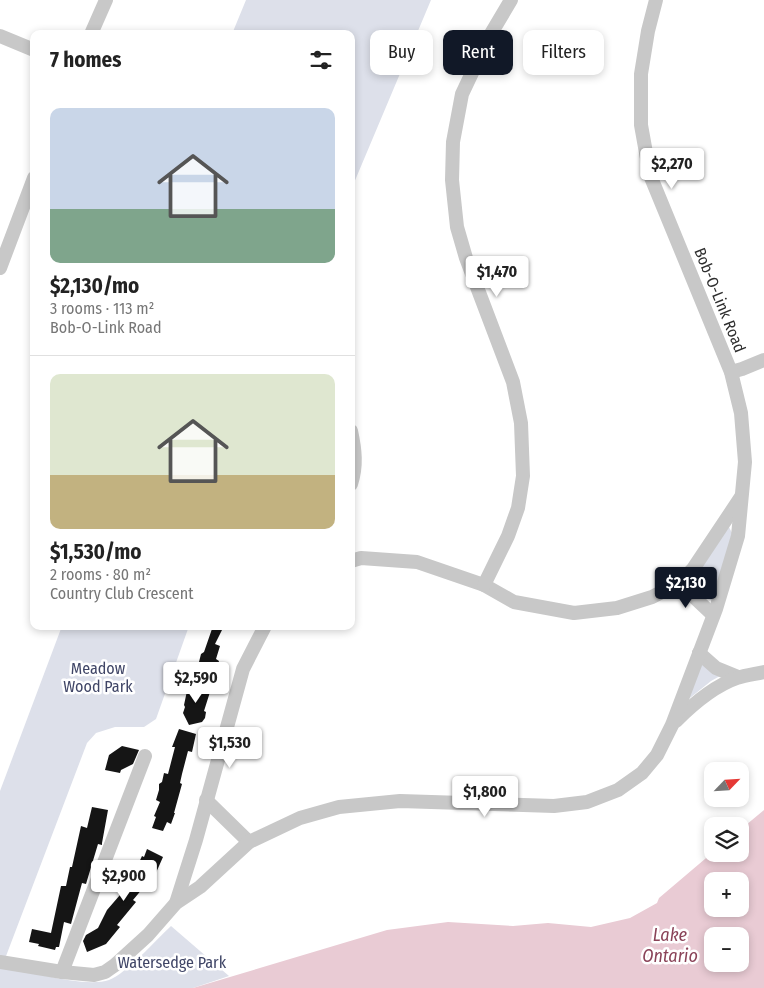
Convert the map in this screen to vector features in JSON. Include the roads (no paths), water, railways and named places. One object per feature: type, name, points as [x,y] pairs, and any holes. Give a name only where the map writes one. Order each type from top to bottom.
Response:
[{"type":"street","points":[[93,30],[106,0]]},
{"type":"street","points":[[484,585],[508,536],[518,508],[523,476],[521,423],[513,382],[466,258],[458,227],[452,180],[453,142],[462,94],[489,37],[511,0]]},
{"type":"street","name":"Bob-O-Link Road","points":[[176,904],[200,887],[249,842],[300,818],[339,807],[400,801],[554,806],[587,802],[618,790],[642,773],[657,755],[672,725],[699,653],[738,536],[745,462],[741,413],[731,372],[650,175],[641,125],[641,74],[656,0]]},
{"type":"street","points":[[0,36],[30,48]]},
{"type":"street","points":[[0,268],[30,189]]},
{"type":"street","points":[[731,372],[764,360]]},
{"type":"street","points":[[355,448],[355,465]]},
{"type":"street","points":[[355,556],[417,562],[484,585],[514,602],[574,613],[617,608],[652,597],[679,583],[693,569],[742,495]]},
{"type":"street","points":[[679,583],[713,615]]},
{"type":"street","points":[[0,962],[62,972],[94,974],[105,972],[148,935],[176,904],[196,840],[243,669],[263,630]]},
{"type":"street","points":[[699,653],[716,668],[738,677]]},
{"type":"street","points":[[672,725],[687,710],[714,690],[738,677],[764,672]]},
{"type":"street","points":[[62,972],[145,756]]},
{"type":"street","points":[[206,800],[249,842]]},
{"type":"water","name":"Lake Ontario","points":[[764,810],[764,988],[193,988],[387,930],[448,922],[513,926],[548,923],[591,927],[630,918],[657,903],[659,898],[704,860],[704,862],[749,862],[749,822]]},
{"type":"park label","name":"Meadow Wood Park","points":[[98,677]]},
{"type":"park label","name":"Watersedge Park","points":[[172,962]]}]
